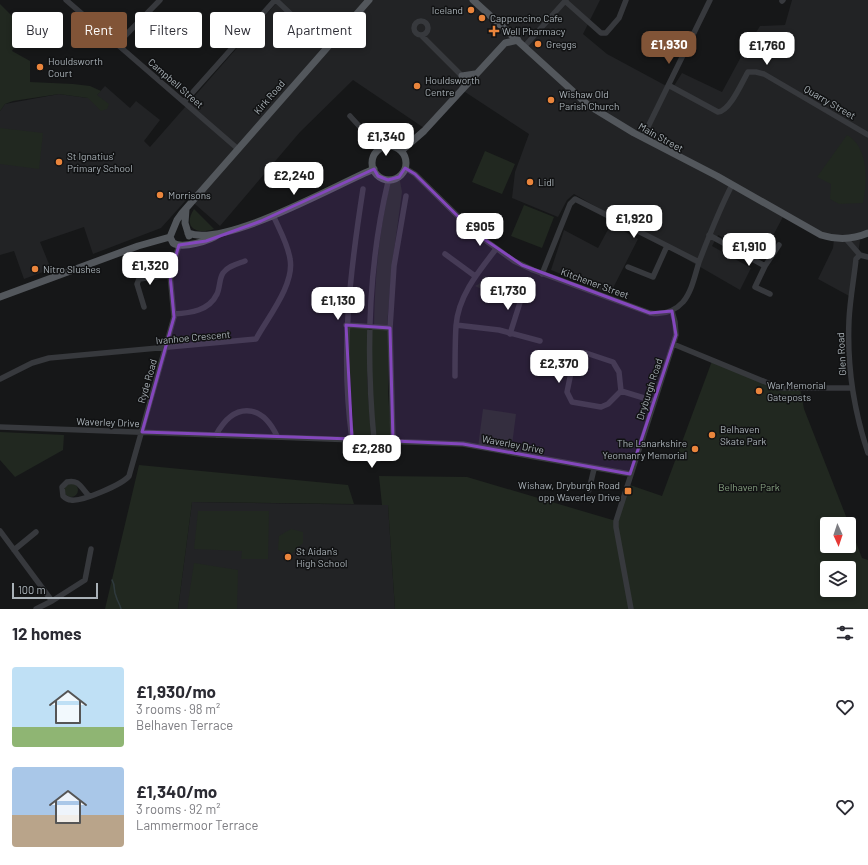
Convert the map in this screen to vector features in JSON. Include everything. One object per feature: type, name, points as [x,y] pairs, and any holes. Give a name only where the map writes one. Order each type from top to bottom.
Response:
[{"type":"main road","name":"Kirk Road","points":[[171,234],[176,220],[369,0]]},
{"type":"main road","name":"Main Street","points":[[475,1],[588,105],[821,235],[834,239],[846,239],[868,234]]},
{"type":"main road","points":[[401,151],[424,131],[505,43],[518,40]]},
{"type":"main road","points":[[462,76],[474,75],[479,71]]},
{"type":"main road","points":[[387,146],[395,147],[401,151],[405,157],[405,168],[399,177],[392,180],[381,178],[374,169],[373,159],[380,149],[387,146]]},
{"type":"main road","points":[[171,234],[173,243],[182,245],[206,241],[219,234],[273,216],[374,169]]},
{"type":"main road","points":[[182,245],[189,238],[187,231],[186,209]]},
{"type":"main road","points":[[0,297],[171,234],[180,226],[187,231],[204,236],[219,234]]},
{"type":"street","name":"Campbell Street","points":[[66,0],[80,12]]},
{"type":"street","points":[[127,34],[160,0]]},
{"type":"street","points":[[184,102],[275,0],[288,12]]},
{"type":"street","points":[[524,47],[566,0],[601,33],[606,34],[619,18],[626,0]]},
{"type":"street","points":[[643,137],[670,86],[710,0]]},
{"type":"street","points":[[422,36],[462,76],[464,84],[462,88]]},
{"type":"street","name":"Campbell Street","points":[[122,48],[238,149]]},
{"type":"street","name":"Quarry Street","points":[[670,86],[718,112],[721,112],[725,110],[730,103],[748,72],[756,72],[774,80],[868,135]]},
{"type":"street","points":[[350,116],[380,149]]},
{"type":"street","name":"Kitchener Street","points":[[405,168],[415,174],[474,232],[496,249],[522,265],[542,274],[650,313],[660,314],[672,311]]},
{"type":"street","points":[[374,440],[369,378],[373,274],[380,215],[388,182],[392,180]]},
{"type":"street","points":[[672,311],[678,307],[688,295],[709,236],[732,185]]},
{"type":"street","points":[[363,189],[351,264],[346,325],[352,439],[357,452],[368,460],[377,460],[384,457],[391,448],[393,441],[390,328],[394,266],[406,196]]},
{"type":"street","points":[[542,274],[570,204],[576,199],[699,262]]},
{"type":"street","name":"Ivanhoe Crescent","points":[[0,379],[41,360],[256,339],[290,280],[292,268],[290,257],[273,216]]},
{"type":"street","points":[[709,236],[765,266]]},
{"type":"street","points":[[846,239],[860,255],[868,257]]},
{"type":"street","points":[[770,294],[754,287],[779,244]]},
{"type":"street","name":"Ryde Road","points":[[89,496],[79,484],[75,482],[67,482],[62,487],[63,496],[67,499],[77,500],[89,496],[126,480],[129,476],[166,348],[174,314],[170,275],[182,245]]},
{"type":"street","points":[[628,267],[653,277],[667,246]]},
{"type":"street","points":[[455,376],[456,325],[465,297],[475,276],[496,249]]},
{"type":"street","points":[[445,254],[475,276]]},
{"type":"street","name":"Glen Road","points":[[860,255],[856,258],[849,322],[849,353],[852,388],[868,453]]},
{"type":"street","points":[[174,314],[200,310],[212,301],[217,294],[223,273],[231,266],[245,261]]},
{"type":"street","points":[[144,307],[137,284],[139,279],[170,275]]},
{"type":"street","points":[[510,334],[523,293]]},
{"type":"street","name":"Dryburgh Road","points":[[631,609],[616,527],[630,474],[673,344],[676,329],[672,311]]},
{"type":"street","points":[[346,325],[390,328]]},
{"type":"street","points":[[456,325],[489,328],[540,341]]},
{"type":"street","points":[[673,344],[780,388],[852,388]]},
{"type":"street","points":[[586,353],[613,362],[619,372],[621,391],[608,404],[601,407],[572,402],[567,392],[574,358],[577,355],[586,353]]},
{"type":"street","points":[[621,391],[654,401]]},
{"type":"street","points":[[216,435],[222,425],[230,417],[240,412],[252,410],[264,416],[272,425],[277,436]]},
{"type":"street","name":"Waverley Drive","points":[[0,427],[462,444],[594,469],[630,474]]},
{"type":"street","points":[[589,490],[594,469]]},
{"type":"street","points":[[0,531],[52,601]]},
{"type":"street","points":[[14,550],[36,532]]},
{"type":"street","points":[[36,609],[44,607],[85,580],[91,550]]},
{"type":"highlighted area","points":[[405,168],[415,174],[474,232],[522,265],[650,313],[672,311],[676,335],[630,474],[463,444],[393,441],[390,328],[346,325],[352,439],[142,432],[174,317],[170,275],[179,245],[206,241],[261,221],[374,169],[378,176],[388,180],[399,177]]},
{"type":"shaded area","points":[[279,0],[600,0],[583,34],[607,54],[672,89],[682,73],[722,92],[760,26],[785,25],[792,0],[868,0],[868,233],[858,236],[860,241],[851,297],[818,279],[833,248],[834,239],[784,215],[761,258],[718,235],[712,246],[751,268],[740,290],[574,194],[567,200],[558,217],[512,198],[515,172],[529,134],[462,90],[427,130],[353,80],[300,132],[220,226],[188,198],[161,228],[93,254],[84,227],[40,242],[51,269],[24,279],[14,251],[0,255],[0,111],[5,104],[59,94],[88,98],[96,96],[105,86],[130,108],[136,101],[160,120],[144,141],[150,147],[237,48],[265,48],[265,16]]},
{"type":"shaded area","points":[[611,224],[638,239],[610,294],[551,270],[564,230],[598,248]]},
{"type":"shaded area","name":"St Aidan's High School","points":[[192,502],[388,505],[395,609],[178,609]]},
{"type":"green space","points":[[0,4],[12,16],[12,48],[14,48],[12,51],[30,61],[30,82],[90,86],[101,91],[97,95],[109,104],[107,109],[101,111],[88,98],[59,94],[13,101],[5,104],[0,111]]},
{"type":"green space","points":[[0,128],[43,133],[39,169],[0,164]]},
{"type":"green space","points":[[847,135],[854,140],[863,155],[866,184],[863,203],[839,204],[830,199],[831,184],[817,177]]},
{"type":"green space","points":[[485,151],[515,164],[502,194],[472,182]]},
{"type":"green space","points":[[391,180],[400,181],[402,192],[392,266],[387,326],[374,325],[375,288],[383,216]]},
{"type":"green space","points":[[524,205],[554,217],[542,248],[511,236]]},
{"type":"green space","points":[[194,209],[214,229],[202,231],[193,228],[190,221]]},
{"type":"green space","points":[[484,276],[503,283],[496,290],[495,295],[475,286],[479,284]]},
{"type":"green space","points":[[349,328],[369,329],[367,378],[371,437],[354,436],[349,366]]},
{"type":"green space","points":[[372,329],[388,330],[388,391],[391,437],[375,437],[371,378]]},
{"type":"green space","points":[[582,357],[588,361],[586,369],[575,366],[578,359]]},
{"type":"green space","name":"Belhaven Park","points":[[712,361],[771,385],[800,388],[804,409],[846,517],[820,517],[820,553],[856,553],[856,542],[862,558],[868,560],[868,609],[395,609],[388,505],[382,505],[379,476],[467,477],[616,521],[627,484],[662,496]]},
{"type":"green space","points":[[483,409],[516,414],[511,453],[478,447]]},
{"type":"green space","points":[[0,432],[64,435],[63,450],[15,477],[0,460]]},
{"type":"green space","points":[[358,444],[388,445],[383,455],[370,458],[359,450]]},
{"type":"green space","points":[[139,465],[348,485],[354,504],[192,502],[178,609],[105,609]]},
{"type":"green space","points":[[71,483],[76,485],[78,490],[76,495],[71,497],[66,495],[64,490],[66,485]]},
{"type":"green space","points":[[198,511],[269,511],[268,559],[241,559],[242,551],[194,549]]},
{"type":"green space","points":[[291,529],[303,532],[303,543],[291,554],[278,550],[279,536]]},
{"type":"green space","points":[[194,563],[238,570],[237,609],[187,609]]},
{"type":"waterway","points":[[112,580],[115,594],[121,609]]},
{"type":"place","name":"Iceland","points":[[471,10]]},
{"type":"place","name":"Cappuccino Cafe","points":[[482,18]]},
{"type":"place","name":"Well Pharmacy","points":[[494,31]]},
{"type":"place","name":"Greggs","points":[[538,44]]},
{"type":"place","name":"Houldsworth Court","points":[[40,67]]},
{"type":"place","name":"Houldsworth Centre","points":[[417,86]]},
{"type":"place","name":"Wishaw Old Parish Church","points":[[551,100]]},
{"type":"place","name":"St Ignatius' Primary School","points":[[59,162]]},
{"type":"place","name":"Lidl","points":[[530,182]]},
{"type":"place","name":"Morrisons","points":[[160,195]]},
{"type":"place","name":"Nitro Slushes","points":[[35,269]]},
{"type":"place","name":"War Memorial Gateposts","points":[[759,391]]},
{"type":"place","name":"Belhaven Skate Park","points":[[712,435]]},
{"type":"place","name":"The Lanarkshire Yeomanry Memorial","points":[[695,449]]},
{"type":"place","name":"Wishaw, Dryburgh Road opp Waverley Drive","points":[[628,491]]},
{"type":"place","name":"St Aidan's High School","points":[[288,557]]}]
